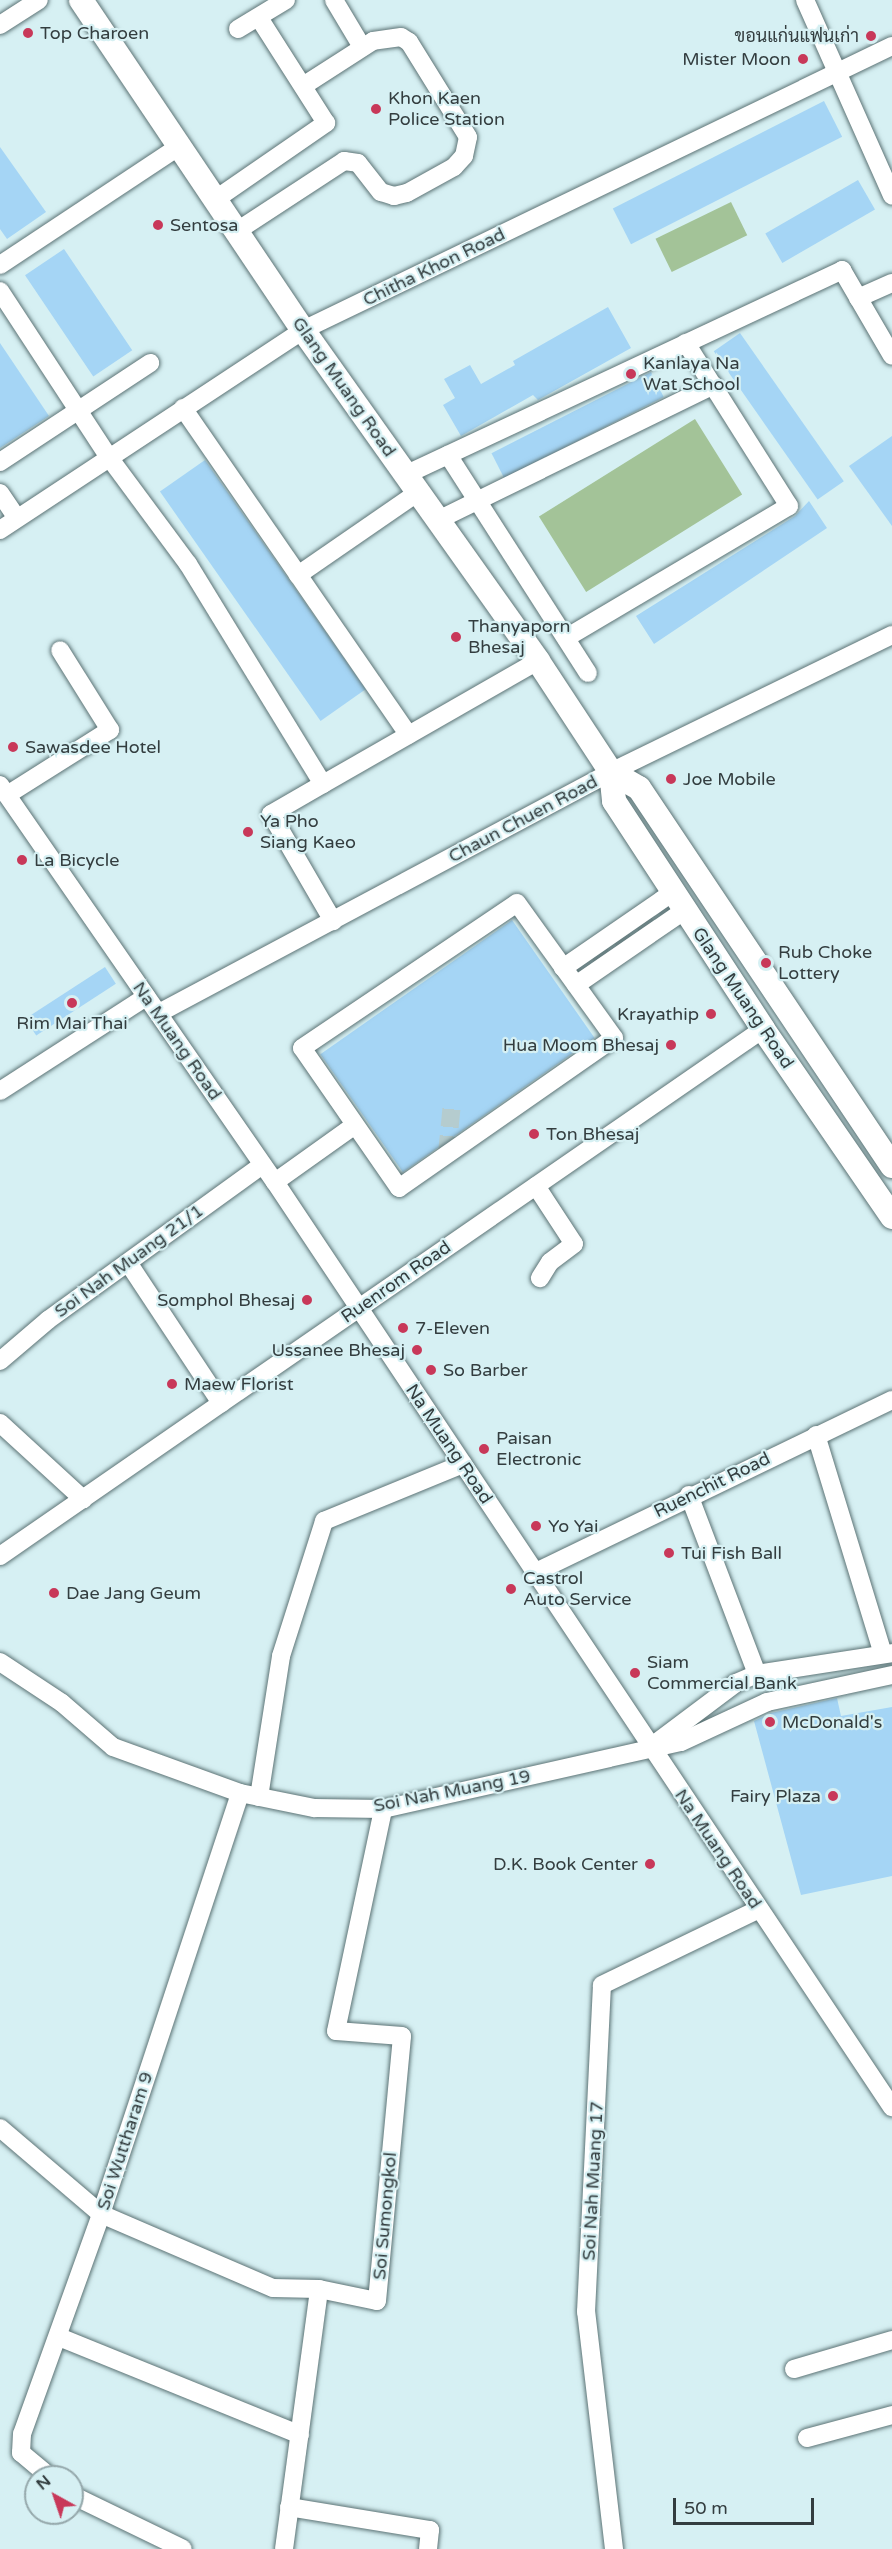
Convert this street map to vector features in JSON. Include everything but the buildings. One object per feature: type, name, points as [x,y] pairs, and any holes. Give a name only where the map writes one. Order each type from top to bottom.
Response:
[{"type":"main road","name":"Glang Muang Road","points":[[81,0],[303,330],[436,521],[538,661],[610,772],[614,801],[763,1029],[892,1217]]},
{"type":"main road","name":"Glang Muang Road","points":[[610,772],[639,788],[892,1166]]},
{"type":"main road","points":[[763,1029],[790,1012]]},
{"type":"street","points":[[0,25],[39,0]]},
{"type":"street","points":[[238,29],[286,0]]},
{"type":"street","points":[[333,0],[362,47]]},
{"type":"street","points":[[805,0],[839,70],[892,195]]},
{"type":"street","points":[[216,199],[326,123],[259,18]]},
{"type":"street","points":[[237,231],[344,161],[358,163],[381,192],[394,196],[407,193],[460,161],[468,137],[409,42],[392,36],[362,47],[303,86]]},
{"type":"street","name":"Chitha Khon Road","points":[[0,530],[108,456],[303,330],[892,46]]},
{"type":"street","points":[[0,266],[180,146]]},
{"type":"street","points":[[298,575],[448,454],[842,270],[892,356]]},
{"type":"street","points":[[858,297],[892,283]]},
{"type":"street","points":[[0,291],[108,456],[188,564],[323,784]]},
{"type":"street","points":[[566,638],[789,506],[686,343]]},
{"type":"street","points":[[0,462],[150,363]]},
{"type":"street","points":[[436,521],[713,385]]},
{"type":"street","points":[[183,408],[409,735]]},
{"type":"street","points":[[448,454],[588,674]]},
{"type":"street","points":[[0,493],[17,518]]},
{"type":"street","name":"Chaun Chuen Road","points":[[159,1013],[610,772],[892,635]]},
{"type":"street","points":[[3,790],[110,730],[60,650]]},
{"type":"street","points":[[333,921],[272,814],[538,661]]},
{"type":"street","name":"Na Muang Road","points":[[3,790],[275,1182],[892,2107]]},
{"type":"street","points":[[563,968],[679,901]]},
{"type":"street","points":[[576,985],[679,901]]},
{"type":"street","points":[[517,903],[563,968],[614,1038],[399,1188],[302,1048],[517,903]]},
{"type":"street","points":[[0,1091],[146,997]]},
{"type":"street","name":"Ruenrom Road","points":[[0,1556],[763,1029]]},
{"type":"street","points":[[275,1182],[355,1125]]},
{"type":"street","name":"Soi Nah Muang 21/1","points":[[0,1362],[48,1320],[129,1264],[262,1165]]},
{"type":"street","points":[[536,1186],[574,1244],[550,1262],[540,1278]]},
{"type":"street","points":[[129,1264],[221,1403]]},
{"type":"street","name":"Ruenchit Road","points":[[534,1573],[689,1495],[892,1400]]},
{"type":"street","points":[[1,1426],[83,1499]]},
{"type":"street","points":[[651,1747],[736,1683],[757,1674],[887,1654],[816,1435]]},
{"type":"street","points":[[259,1797],[281,1656],[324,1521],[463,1464]]},
{"type":"street","points":[[689,1495],[757,1674]]},
{"type":"street","name":"Soi Nah Muang 19","points":[[0,1662],[62,1703],[113,1747],[240,1793],[314,1808],[383,1809],[689,1739],[767,1702],[892,1675]]},
{"type":"street","name":"Soi Wuttharam 9","points":[[36,2465],[21,2453],[22,2434],[59,2337],[101,2214],[240,1793]]},
{"type":"street","name":"Soi Sumongkol","points":[[0,2128],[101,2214],[273,2288],[319,2289],[377,2301],[402,2036],[336,2031],[383,1809]]},
{"type":"street","name":"Soi Nah Muang 17","points":[[614,2549],[586,2312],[602,1985],[759,1909]]},
{"type":"street","points":[[284,2549],[319,2289]]},
{"type":"street","points":[[59,2337],[300,2435]]},
{"type":"street","points":[[794,2369],[892,2340]]},
{"type":"street","points":[[807,2438],[892,2415]]},
{"type":"street","points":[[84,2501],[183,2549]]},
{"type":"street","points":[[289,2507],[430,2530],[428,2549]]},
{"type":"green space","points":[[731,202],[747,235],[672,272],[656,239]]},
{"type":"green space","points":[[695,419],[742,494],[586,592],[539,517]]},
{"type":"tunnel","points":[[593,960],[679,901]]},
{"type":"tunnel","points":[[447,1154],[452,1103]]},
{"type":"place","name":"Top Charoen","points":[[28,33]]},
{"type":"place","name":"ขอนแก่นแฟนเก่า","points":[[871,36]]},
{"type":"place","name":"Mister Moon","points":[[803,59]]},
{"type":"place","name":"Khon Kaen Police Station","points":[[376,109]]},
{"type":"place","name":"Sentosa","points":[[158,225]]},
{"type":"place","name":"Kanlaya Na Wat School","points":[[631,374]]},
{"type":"place","name":"Thanyaporn Bhesaj","points":[[456,637]]},
{"type":"place","name":"Sawasdee Hotel","points":[[13,747]]},
{"type":"place","name":"Joe Mobile","points":[[671,779]]},
{"type":"place","name":"Ya Pho Siang Kaeo","points":[[248,832]]},
{"type":"place","name":"La Bicycle","points":[[22,860]]},
{"type":"place","name":"Rub Choke Lottery","points":[[766,963]]},
{"type":"place","name":"Rim Mai Thai","points":[[72,1003]]},
{"type":"place","name":"Krayathip","points":[[711,1014]]},
{"type":"place","name":"Hua Moom Bhesaj","points":[[671,1045]]},
{"type":"place","name":"Ton Bhesaj","points":[[534,1134]]},
{"type":"place","name":"Somphol Bhesaj","points":[[307,1300]]},
{"type":"place","name":"7-Eleven","points":[[403,1328]]},
{"type":"place","name":"Ussanee Bhesaj","points":[[417,1350]]},
{"type":"place","name":"So Barber","points":[[431,1370]]},
{"type":"place","name":"Maew Florist","points":[[172,1384]]},
{"type":"place","name":"Paisan Electronic","points":[[484,1449]]},
{"type":"place","name":"Yo Yai","points":[[536,1526]]},
{"type":"place","name":"Tui Fish Ball","points":[[669,1553]]},
{"type":"place","name":"Castrol Auto Service","points":[[511,1589]]},
{"type":"place","name":"Dae Jang Geum","points":[[54,1593]]},
{"type":"place","name":"Siam Commercial Bank","points":[[635,1673]]},
{"type":"place","name":"McDonald's","points":[[770,1722]]},
{"type":"place","name":"Fairy Plaza","points":[[833,1796]]},
{"type":"place","name":"D.K. Book Center","points":[[650,1864]]}]
